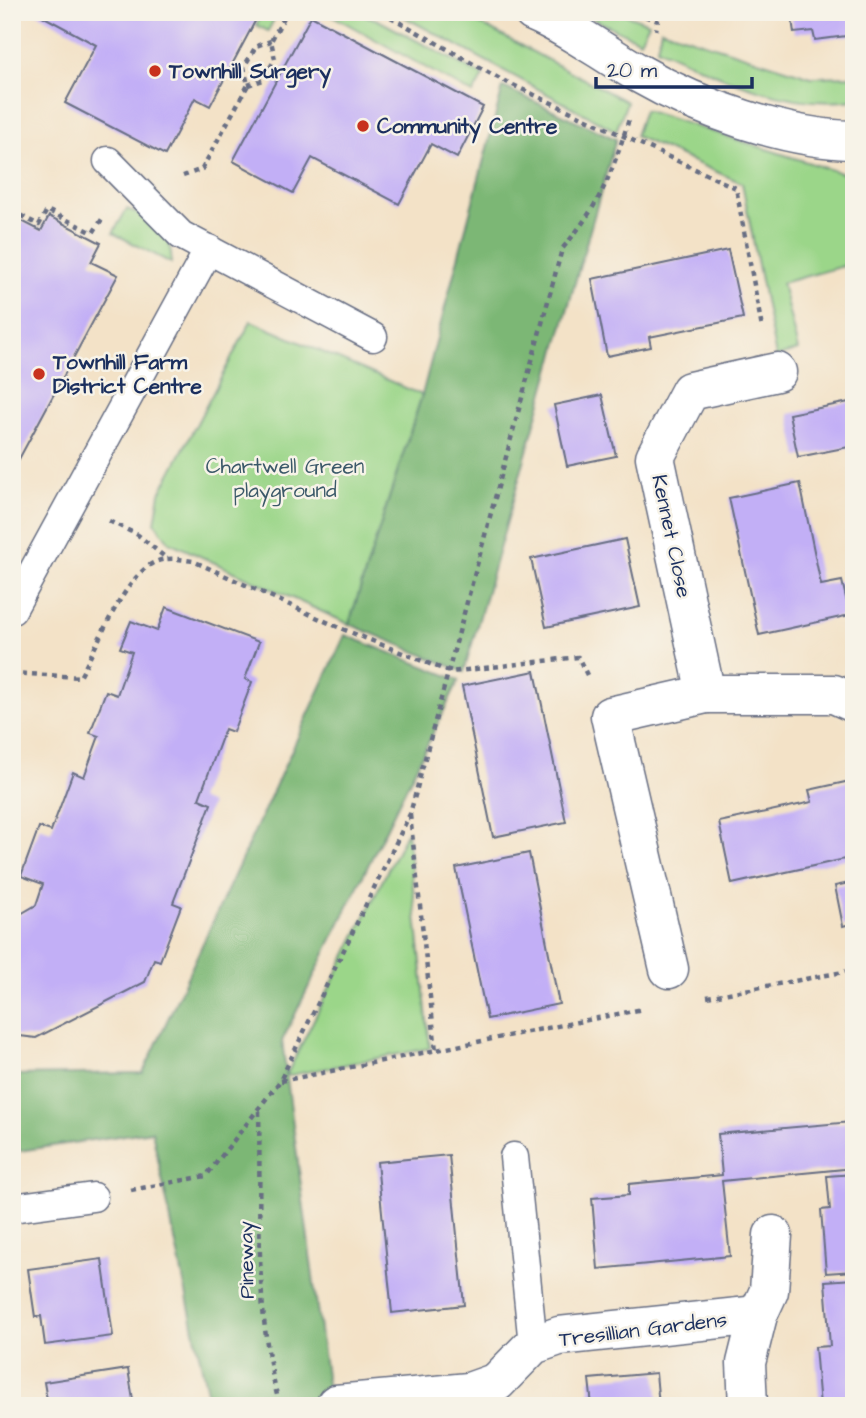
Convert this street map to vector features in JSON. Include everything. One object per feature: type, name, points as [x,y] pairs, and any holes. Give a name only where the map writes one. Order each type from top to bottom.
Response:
[{"type":"street","points":[[533,12],[642,76],[729,114],[822,140],[854,140]]},
{"type":"street","name":"Kennet Close","points":[[706,694],[655,457],[690,391],[774,373]]},
{"type":"street","points":[[670,969],[610,716],[706,694],[834,694],[854,703]]},
{"type":"street","name":"Tresillian Gardens","points":[[748,1406],[746,1363],[758,1315],[769,1291],[773,1235]]},
{"type":"street","name":"Tresillian Gardens","points":[[336,1404],[468,1392],[497,1382],[533,1345],[559,1336],[758,1315]]},
{"type":"lane","points":[[108,162],[181,235],[373,337]]},
{"type":"lane","points":[[12,610],[209,250]]},
{"type":"lane","points":[[514,1157],[533,1345]]},
{"type":"lane","points":[[12,1208],[93,1197]]},
{"type":"path","points":[[271,41],[275,59],[263,80],[248,85],[244,67],[256,47],[271,41],[287,12]]},
{"type":"path","points":[[382,12],[500,79],[736,188],[774,373]]},
{"type":"path","points":[[93,1197],[206,1175],[280,1082],[410,814],[562,250],[588,219],[606,188],[642,76]]},
{"type":"path","points":[[71,502],[138,535],[166,559]]},
{"type":"path","points":[[12,673],[80,677],[136,577],[154,562],[166,559],[193,561],[340,628],[450,672],[578,657],[610,716]]},
{"type":"path","points":[[410,814],[436,1051]]},
{"type":"path","points":[[705,997],[854,970]]},
{"type":"path","points":[[280,1082],[651,1008]]},
{"type":"path","name":"Pineway","points":[[259,1111],[262,1307],[271,1375],[280,1406]]},
{"type":"green space","points":[[262,12],[278,12],[268,31],[256,25]]},
{"type":"green space","points":[[326,12],[355,12],[378,20],[483,76],[473,94]]},
{"type":"green space","points":[[395,12],[458,12],[627,102],[616,131]]},
{"type":"green space","points":[[579,12],[619,12],[649,23],[640,41]]},
{"type":"green space","points":[[661,29],[811,77],[854,76],[854,100],[803,100],[752,88],[657,48]]},
{"type":"green space","points":[[503,87],[616,139],[464,672],[349,624],[422,395]]},
{"type":"green space","points":[[644,110],[854,177],[854,263],[782,283],[798,350],[776,357],[742,183],[635,136]]},
{"type":"green space","points":[[127,209],[144,217],[165,236],[171,253],[171,263],[113,233]]},
{"type":"green space","name":"Chartwell Green playground","points":[[251,321],[422,395],[349,624],[169,542],[155,523],[160,493]]},
{"type":"green space","points":[[345,635],[459,680],[282,1041],[330,1406],[210,1406],[152,1131],[12,1152],[12,1075],[143,1073]]},
{"type":"green space","points":[[407,831],[430,1048],[286,1076]]},
{"type":"building","name":"Townhill Surgery","points":[[35,12],[260,12],[210,106],[195,98],[165,155],[65,103],[96,45]]},
{"type":"building","points":[[791,12],[854,12],[854,35],[815,40],[813,31],[794,33]]},
{"type":"building","name":"Community Centre","points":[[311,16],[483,107],[457,158],[431,144],[399,204],[312,158],[293,193],[233,161]]},
{"type":"building","name":"Townhill Farm District Centre","points":[[12,216],[41,231],[49,216],[101,243],[91,262],[118,275],[12,472]]},
{"type":"building","points":[[728,250],[743,318],[649,337],[651,347],[607,356],[592,279]]},
{"type":"building","points":[[602,395],[616,456],[567,466],[554,405]]},
{"type":"building","points":[[854,401],[854,446],[798,457],[789,414]]},
{"type":"building","points":[[800,483],[821,585],[842,581],[850,615],[759,635],[729,498]]},
{"type":"building","points":[[625,539],[640,607],[546,627],[531,559]]},
{"type":"building","points":[[166,607],[259,642],[245,679],[252,682],[233,732],[225,729],[199,799],[211,804],[173,903],[181,906],[160,961],[154,959],[145,982],[36,1038],[12,1035],[12,919],[36,905],[43,884],[21,876],[39,827],[51,831],[73,772],[84,777],[99,736],[90,733],[106,691],[117,695],[132,652],[120,648],[131,621],[157,631]]},
{"type":"building","points":[[535,671],[566,822],[493,837],[462,686]]},
{"type":"building","points":[[850,781],[854,797],[854,857],[732,884],[719,822],[812,802],[809,790]]},
{"type":"building","points":[[529,853],[559,1004],[487,1019],[456,868]]},
{"type":"building","points":[[854,882],[854,923],[843,926],[835,886]]},
{"type":"building","points":[[851,1122],[854,1168],[722,1181],[730,1256],[598,1269],[592,1198],[629,1195],[629,1184],[722,1175],[718,1134]]},
{"type":"building","points":[[449,1155],[464,1305],[392,1313],[377,1162]]},
{"type":"building","points":[[854,1174],[854,1271],[826,1273],[821,1210],[830,1209],[827,1176]]},
{"type":"building","points":[[102,1259],[113,1336],[45,1345],[41,1316],[35,1317],[28,1269]]},
{"type":"building","points":[[854,1279],[854,1406],[820,1406],[815,1347],[830,1346],[825,1281]]},
{"type":"building","points":[[128,1369],[134,1406],[48,1406],[44,1382]]},
{"type":"building","points":[[656,1373],[659,1406],[592,1406],[589,1379]]},
{"type":"place","name":"Townhill Surgery","points":[[155,71]]},
{"type":"place","name":"Community Centre","points":[[363,126]]},
{"type":"place","name":"Townhill Farm District Centre","points":[[39,374]]}]
